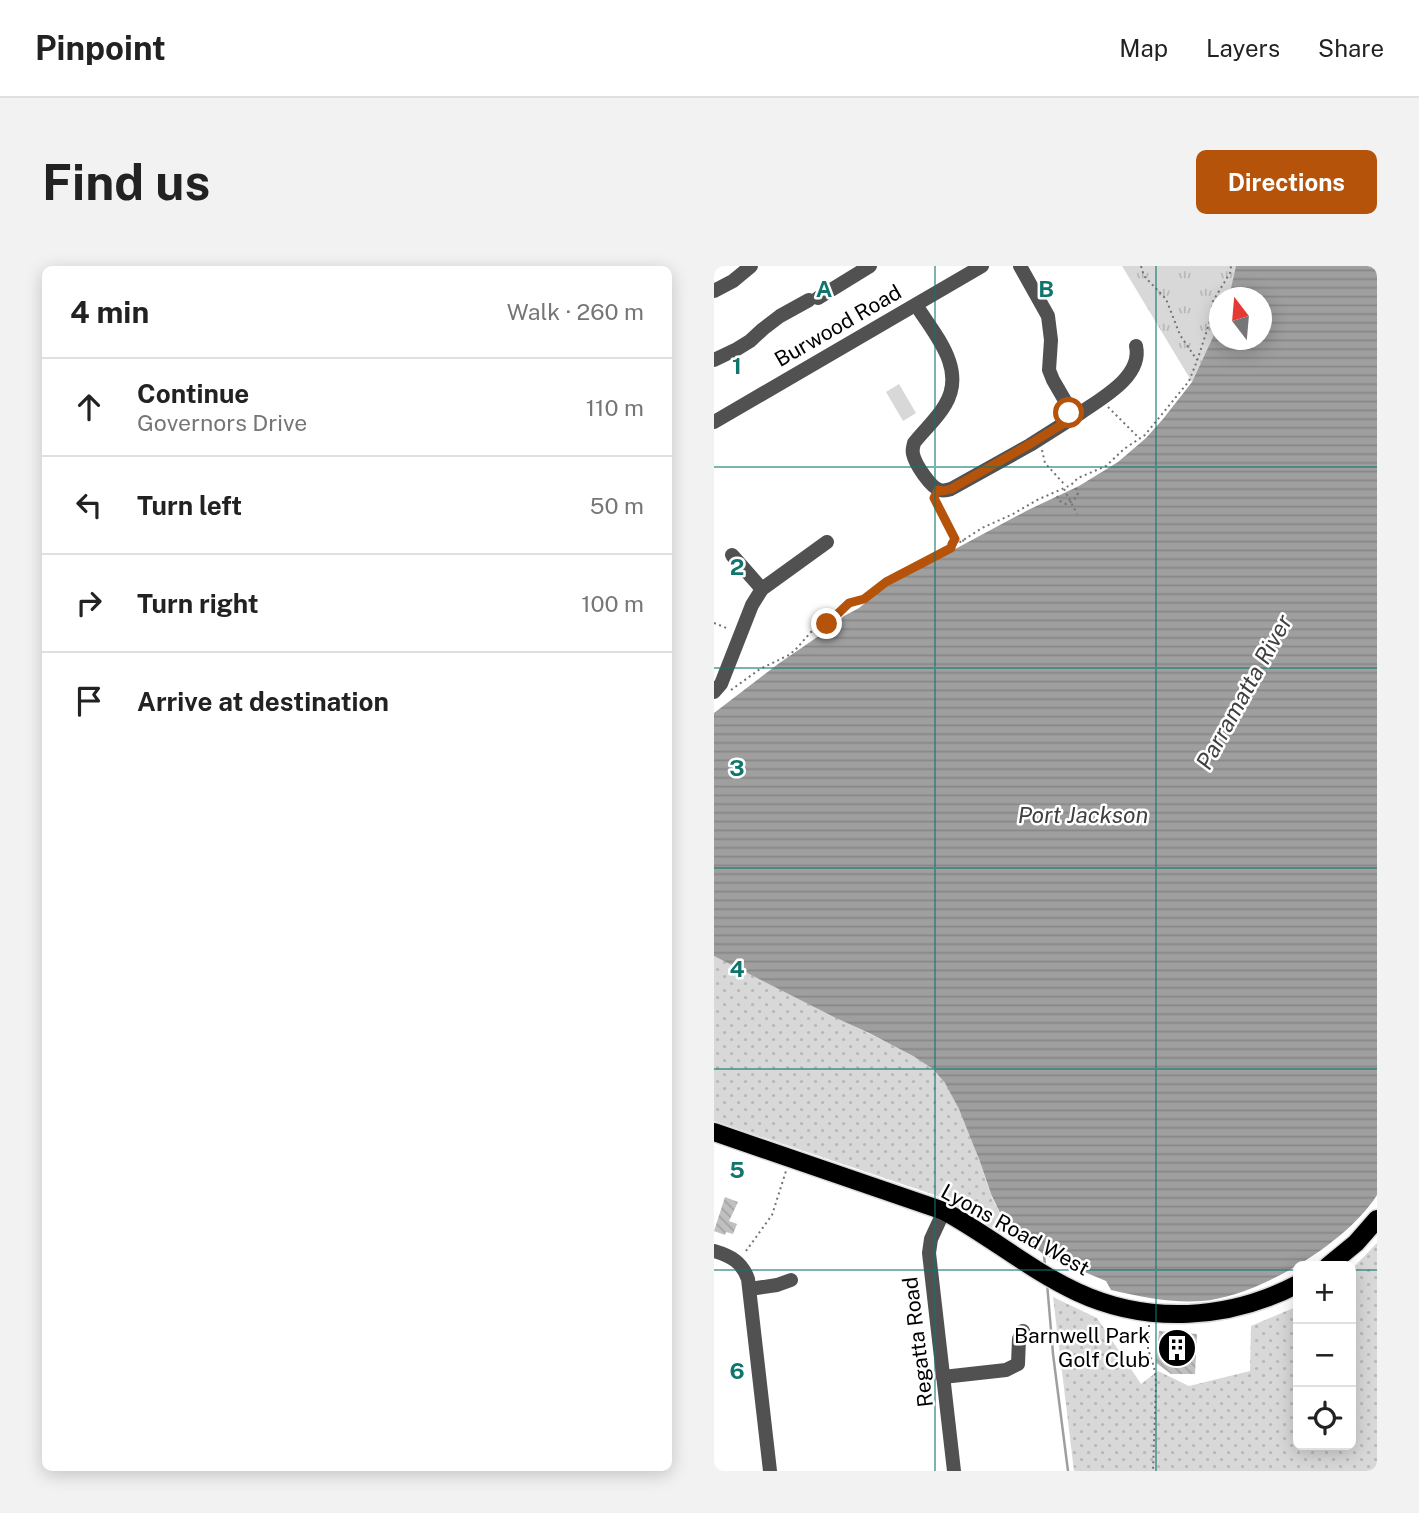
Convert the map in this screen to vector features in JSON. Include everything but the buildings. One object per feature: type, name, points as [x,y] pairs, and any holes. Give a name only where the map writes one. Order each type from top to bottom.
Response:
[{"type":"main road","name":"Lyons Road West","points":[[714,1132],[944,1212],[1075,1291],[1121,1308],[1150,1314],[1214,1312],[1264,1300],[1293,1286]]},
{"type":"main road","points":[[1334,1261],[1377,1219]]},
{"type":"street","points":[[714,291],[733,281],[751,266]]},
{"type":"street","points":[[714,360],[750,341],[780,316],[870,266]]},
{"type":"street","points":[[1020,266],[1048,316],[1051,340],[1049,370],[1074,415]]},
{"type":"street","name":"Burwood Road","points":[[714,422],[979,267]]},
{"type":"street","points":[[916,305],[951,363],[954,384],[947,403],[914,443],[913,452],[924,474],[938,490],[943,491],[1036,441],[1121,383],[1132,370],[1138,356],[1136,346]]},
{"type":"street","points":[[719,694],[752,605],[762,589],[827,542]]},
{"type":"street","points":[[732,555],[762,589]]},
{"type":"street","name":"Regatta Road","points":[[944,1212],[930,1239],[929,1253],[954,1471]]},
{"type":"street","points":[[714,1251],[741,1265],[748,1279],[770,1471]]},
{"type":"street","points":[[750,1289],[791,1280]]},
{"type":"street","points":[[943,1377],[1006,1370],[1018,1364],[1018,1339],[1023,1331]]},
{"type":"path","points":[[1141,266],[1144,275],[1166,299],[1180,335],[1198,360]]},
{"type":"path","points":[[719,694],[760,668],[789,655],[811,632],[827,624],[849,603],[864,599],[886,582],[964,541],[982,528],[1106,466],[1124,449],[1145,435],[1189,381],[1210,321],[1213,301],[1230,273],[1231,266]]},
{"type":"path","points":[[1099,399],[1137,436]]},
{"type":"path","points":[[1137,436],[1145,435]]},
{"type":"path","points":[[1136,442],[1137,436]]},
{"type":"path","points":[[1036,441],[1045,463],[1064,484],[1071,485]]},
{"type":"path","points":[[1064,484],[1063,489],[1077,514]]},
{"type":"path","points":[[1057,496],[1066,504],[1071,502],[1076,499],[1078,493],[1075,487]]},
{"type":"path","points":[[938,490],[934,498],[955,539]]},
{"type":"path","points":[[955,539],[964,541]]},
{"type":"path","points":[[951,548],[955,539]]},
{"type":"path","points":[[714,623],[741,633]]},
{"type":"path","points":[[746,1251],[772,1215],[786,1170]]},
{"type":"path","points":[[1150,1314],[1148,1349],[1156,1382],[1153,1471]]},
{"type":"green space","points":[[1122,266],[1237,266],[1232,287],[1209,287],[1209,345],[1192,382]]},
{"type":"green space","points":[[899,384],[916,413],[903,421],[886,392]]},
{"type":"green space","points":[[714,956],[905,1052],[925,1063],[936,1073],[958,1104],[992,1197],[1015,1240],[935,1195],[714,1121]]},
{"type":"green space","name":"Barnwell Park Golf Club","points":[[1377,1243],[1377,1471],[1074,1471],[1053,1297],[1097,1318],[1141,1384],[1158,1371],[1189,1386],[1250,1371],[1251,1326],[1293,1308],[1293,1450],[1356,1450],[1356,1265]]},
{"type":"water","name":"Port Jackson","points":[[1236,266],[1377,266],[1377,1195],[1345,1231],[1304,1261],[1293,1261],[1293,1268],[1275,1278],[1225,1297],[1179,1301],[1111,1290],[1106,1281],[1044,1255],[1001,1215],[959,1109],[945,1083],[933,1069],[869,1033],[714,956],[714,713],[892,583],[1028,510],[1079,486],[1118,462],[1146,438],[1192,382],[1209,345],[1209,350],[1272,350],[1272,287],[1231,287]]},
{"type":"waterway","points":[[1044,1255],[1045,1266]]},
{"type":"waterway","points":[[1047,1283],[1068,1471]]},
{"type":"place","name":"Barnwell Park Golf Club","points":[[1177,1348]]},
{"type":"route","points":[[827,624],[849,603],[864,599],[886,582],[951,548],[955,539],[934,498],[938,490],[951,489],[971,479],[1071,419],[1069,413]]},
{"type":"water label","name":"Parramatta River","points":[[1244,692]]}]
